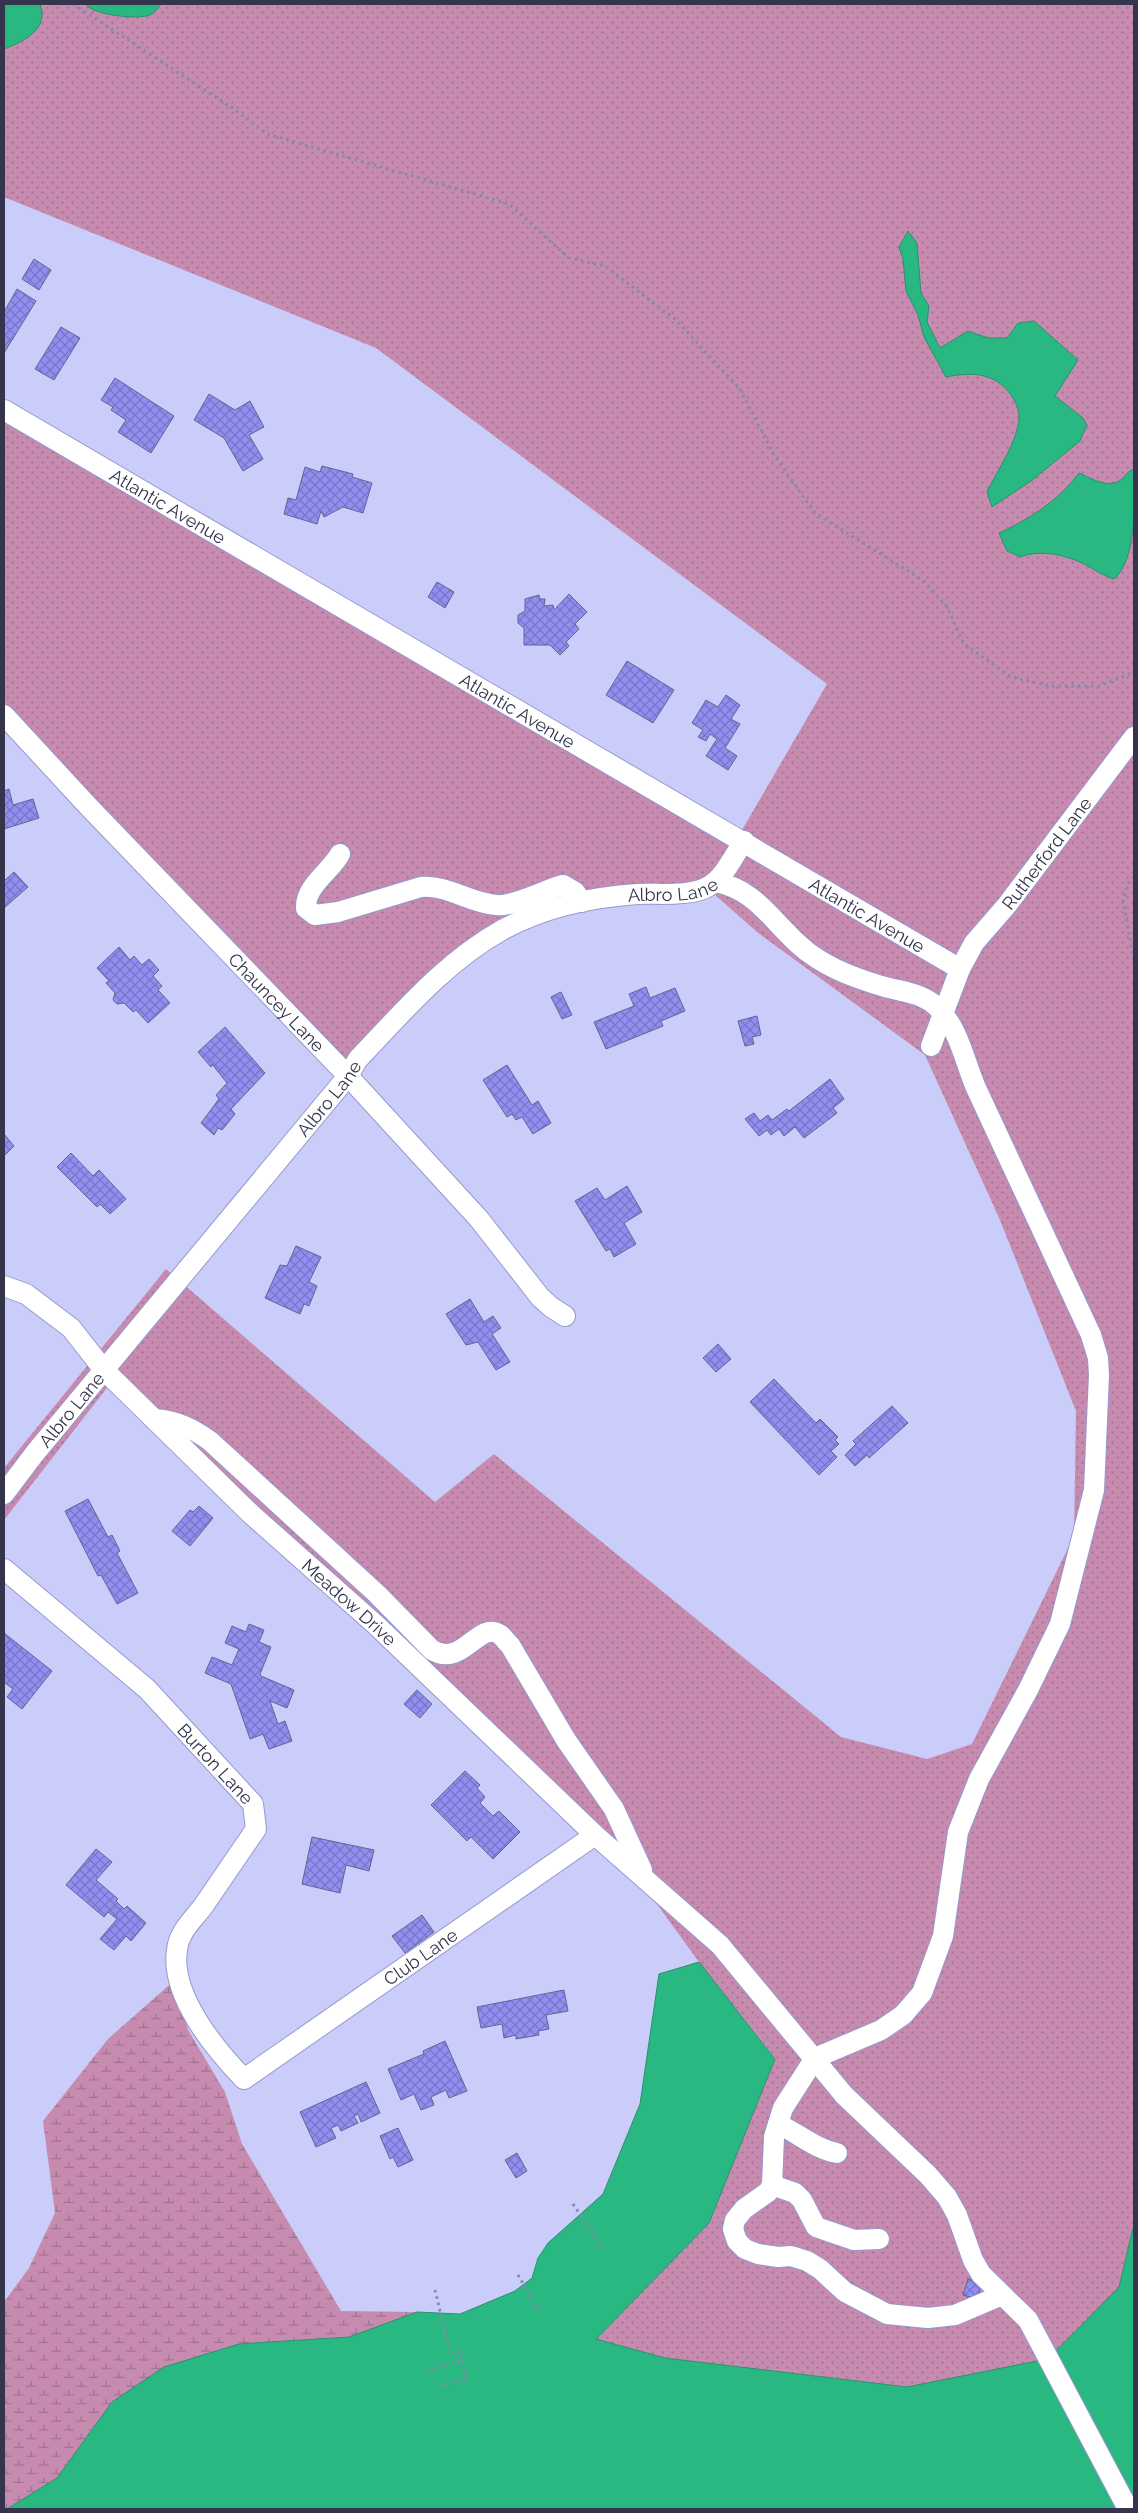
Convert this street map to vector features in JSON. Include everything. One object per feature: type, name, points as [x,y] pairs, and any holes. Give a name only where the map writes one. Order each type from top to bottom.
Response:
[{"type":"street","name":"Atlantic Avenue","points":[[4,410],[960,969]]},
{"type":"street","name":"Chauncey Lane","points":[[4,715],[88,806],[348,1076],[480,1219],[540,1297],[565,1316]]},
{"type":"street","name":"Rutherford Lane","points":[[960,969],[974,943],[1006,905],[1134,737]]},
{"type":"street","name":"Albro Lane","points":[[4,1494],[104,1370],[348,1076],[358,1059],[440,973],[502,930],[546,912],[582,902],[636,894],[701,890],[715,882],[744,841]]},
{"type":"street","points":[[340,854],[332,866],[319,879],[309,895],[306,908],[315,914],[338,912],[421,886],[434,886],[450,890],[497,906],[562,885],[575,892],[582,902]]},
{"type":"street","points":[[715,882],[731,884],[748,893],[762,904],[784,932],[810,953],[843,973],[918,994],[936,1006],[943,1014],[957,1035],[972,1078],[1090,1335],[1098,1358],[1099,1375],[1094,1490],[1060,1624],[1028,1690],[979,1779],[958,1832],[944,1936],[922,1993],[903,2015],[881,2030],[815,2058],[783,2108],[773,2145],[772,2185],[768,2192],[744,2209],[734,2220],[733,2229],[737,2241],[745,2249],[758,2254],[778,2257],[792,2256],[807,2262],[820,2269],[845,2292],[887,2314],[928,2318],[955,2314],[1002,2295]]},
{"type":"street","points":[[931,1046],[960,969]]},
{"type":"street","name":"Meadow Drive","points":[[4,1286],[26,1294],[71,1328],[104,1370],[251,1514],[376,1625],[595,1835],[720,1945],[844,2095],[928,2175],[947,2197],[957,2215],[973,2260],[981,2274],[1030,2325],[1128,2509]]},
{"type":"street","points":[[155,1419],[171,1420],[191,1428],[210,1441],[377,1594],[432,1650],[441,1656],[449,1656],[482,1634],[492,1632],[498,1634],[510,1645],[566,1740],[614,1809],[648,1881]]},
{"type":"street","name":"Burton Lane","points":[[4,1569],[147,1689],[253,1804],[256,1829],[202,1908],[186,1925],[176,1950],[177,1980],[198,2021],[225,2059],[244,2079]]},
{"type":"street","name":"Club Lane","points":[[244,2079],[595,1835]]},
{"type":"street","points":[[778,2124],[800,2134],[822,2150],[837,2153]]},
{"type":"street","points":[[772,2185],[795,2193],[802,2200],[816,2227],[854,2240],[879,2239]]},
{"type":"path","points":[[73,4],[234,109],[267,134],[509,204],[569,258],[605,266],[676,320],[740,389],[774,455],[815,513],[924,581],[947,607],[964,644],[1011,677],[1050,686],[1099,686],[1134,672]]},
{"type":"path","points":[[1134,877],[1129,882],[1122,900],[1134,964]]},
{"type":"path","points":[[573,2204],[605,2253]]},
{"type":"path","points":[[518,2275],[541,2314]]},
{"type":"path","points":[[435,2290],[450,2353],[460,2351],[467,2379],[437,2387]]},
{"type":"path","points":[[426,2371],[462,2360]]},
{"type":"green space","points":[[4,4],[1134,4],[1134,2224],[1119,2287],[1054,2353],[1042,2360],[907,2387],[665,2358],[596,2339],[709,2223],[775,2058],[699,1962],[609,1838],[117,1375],[4,1520],[4,1468],[166,1269],[435,1502],[494,1454],[841,1737],[927,1759],[972,1744],[1074,1536],[1076,1411],[1000,1220],[925,1055],[757,932],[714,894],[669,889],[500,922],[346,1068],[4,713],[4,419],[735,842],[827,684],[376,348],[4,197]]},
{"type":"green space","points":[[176,1979],[188,2030],[225,2092],[242,2144],[341,2311],[417,2312],[349,2337],[239,2344],[112,2402],[57,2478],[7,2509],[4,2509],[4,2302],[29,2268],[55,2213],[43,2121],[108,2039]]},
{"type":"shaded area","points":[[4,4],[40,4],[42,13],[41,21],[33,33],[19,43],[4,49]]},
{"type":"shaded area","points":[[86,4],[161,4],[152,14],[126,17],[106,14],[90,8]]},
{"type":"shaded area","points":[[908,231],[917,243],[921,293],[929,306],[927,322],[940,348],[968,331],[988,338],[1007,338],[1018,323],[1034,321],[1078,360],[1055,396],[1082,417],[1087,425],[1080,441],[1031,481],[992,507],[987,492],[1007,455],[1015,435],[1019,417],[1018,408],[1005,387],[990,378],[973,374],[946,377],[924,337],[918,315],[906,291],[903,259],[899,247]]},
{"type":"shaded area","points":[[1134,469],[1134,512],[1131,543],[1122,570],[1114,579],[1078,561],[1062,556],[1037,553],[1020,557],[1007,551],[999,533],[1022,522],[1043,508],[1062,492],[1079,473],[1100,482],[1111,483],[1122,479]]},
{"type":"shaded area","points":[[699,1962],[775,2059],[709,2223],[596,2339],[665,2358],[907,2387],[1042,2360],[1054,2353],[1119,2287],[1134,2224],[1134,2509],[7,2509],[57,2478],[112,2402],[164,2367],[239,2344],[349,2337],[417,2312],[460,2314],[515,2291],[532,2278],[538,2258],[548,2243],[603,2194],[640,2104],[659,1974]]},
{"type":"building","points":[[34,259],[51,270],[39,290],[22,279]]},
{"type":"building","points":[[17,289],[36,301],[4,353],[4,312]]},
{"type":"building","points":[[61,327],[80,338],[54,380],[35,369]]},
{"type":"building","points":[[115,378],[174,416],[151,453],[118,432],[126,420],[111,410],[113,407],[101,400]]},
{"type":"building","points":[[209,394],[235,410],[250,401],[264,427],[249,435],[263,459],[243,471],[224,438],[194,420]]},
{"type":"building","points":[[322,466],[353,474],[352,477],[372,483],[363,513],[343,507],[324,517],[321,511],[317,524],[284,514],[288,498],[296,500],[305,467],[320,472]]},
{"type":"building","points":[[437,582],[454,592],[445,608],[428,597]]},
{"type":"building","points":[[569,594],[587,612],[575,624],[579,629],[566,642],[569,646],[560,655],[550,645],[524,645],[524,628],[518,623],[518,615],[525,611],[525,599],[539,595],[540,599],[545,599],[544,606],[553,605],[554,610]]},
{"type":"building","points":[[627,661],[674,690],[653,723],[606,695]]},
{"type":"building","points":[[726,695],[740,705],[731,719],[740,724],[725,748],[737,756],[728,770],[706,756],[717,739],[710,734],[706,741],[698,737],[703,730],[692,723],[706,700],[718,707]]},
{"type":"building","points":[[9,789],[13,805],[33,799],[39,818],[4,829],[4,791]]},
{"type":"building","points":[[14,872],[28,887],[4,908],[4,881]]},
{"type":"building","points":[[119,947],[130,960],[134,956],[142,965],[149,959],[159,970],[153,976],[162,986],[158,990],[170,1003],[148,1023],[136,1010],[133,1012],[124,1003],[117,1004],[113,1000],[115,993],[106,983],[109,981],[97,968]]},
{"type":"building","points":[[646,987],[650,998],[675,988],[685,1011],[661,1021],[663,1026],[606,1049],[594,1022],[634,1006],[629,994]]},
{"type":"building","points":[[561,992],[572,1015],[562,1019],[551,997]]},
{"type":"building","points":[[757,1016],[761,1035],[752,1037],[754,1044],[745,1046],[738,1021]]},
{"type":"building","points":[[225,1027],[265,1073],[231,1109],[235,1114],[222,1130],[218,1128],[214,1135],[201,1123],[219,1099],[216,1095],[227,1083],[212,1064],[211,1067],[198,1052]]},
{"type":"building","points":[[507,1065],[532,1105],[538,1101],[551,1123],[533,1134],[522,1117],[516,1120],[512,1114],[507,1117],[483,1080]]},
{"type":"building","points":[[830,1079],[844,1099],[833,1108],[837,1113],[804,1138],[795,1127],[784,1136],[779,1129],[771,1135],[767,1130],[759,1136],[745,1119],[754,1113],[760,1121],[768,1115],[772,1120],[787,1109],[789,1111]]},
{"type":"building","points":[[4,1134],[14,1146],[4,1156]]},
{"type":"building","points":[[71,1153],[93,1176],[99,1170],[126,1199],[110,1214],[100,1204],[97,1207],[57,1167]]},
{"type":"building","points":[[627,1186],[642,1212],[624,1223],[636,1244],[614,1257],[610,1249],[606,1251],[575,1201],[597,1188],[605,1200]]},
{"type":"building","points":[[296,1246],[321,1257],[309,1282],[317,1286],[309,1306],[304,1304],[300,1314],[265,1298],[280,1265],[287,1266]]},
{"type":"building","points":[[470,1299],[484,1322],[493,1316],[501,1328],[492,1334],[510,1362],[496,1370],[478,1342],[466,1345],[446,1314]]},
{"type":"building","points":[[718,1344],[731,1359],[716,1372],[703,1358]]},
{"type":"building","points":[[774,1379],[816,1423],[820,1419],[838,1437],[835,1440],[839,1444],[831,1451],[837,1457],[819,1475],[750,1402]]},
{"type":"building","points":[[892,1406],[908,1423],[869,1458],[867,1455],[855,1466],[845,1455],[856,1444],[853,1441]]},
{"type":"building","points":[[88,1499],[108,1537],[112,1535],[120,1551],[117,1553],[138,1593],[117,1604],[101,1575],[98,1576],[65,1511]]},
{"type":"building","points":[[199,1506],[213,1518],[190,1546],[172,1531],[190,1510],[193,1512]]},
{"type":"building","points":[[249,1624],[264,1630],[259,1642],[271,1647],[260,1674],[261,1676],[294,1690],[287,1708],[270,1701],[278,1724],[285,1721],[292,1741],[269,1749],[263,1734],[250,1739],[231,1684],[205,1673],[212,1657],[232,1665],[239,1649],[225,1643],[232,1626],[246,1632]]},
{"type":"building","points":[[4,1633],[52,1671],[22,1709],[7,1697],[13,1689],[4,1682]]},
{"type":"building","points":[[417,1690],[432,1704],[420,1718],[404,1704]]},
{"type":"building","points":[[465,1771],[480,1785],[477,1788],[485,1797],[480,1803],[493,1816],[499,1811],[520,1832],[493,1859],[471,1837],[467,1841],[431,1805]]},
{"type":"building","points":[[312,1837],[374,1850],[369,1871],[346,1865],[340,1893],[302,1884]]},
{"type":"building","points":[[96,1849],[112,1862],[96,1880],[118,1899],[116,1901],[124,1909],[127,1906],[146,1923],[131,1941],[126,1936],[114,1950],[100,1939],[117,1919],[108,1912],[104,1917],[66,1885]]},
{"type":"building","points":[[422,1915],[434,1932],[405,1953],[392,1936]]},
{"type":"building","points":[[564,1990],[568,2011],[546,2015],[549,2029],[538,2031],[539,2035],[516,2039],[516,2035],[504,2038],[502,2024],[481,2028],[477,2007]]},
{"type":"building","points":[[445,2041],[467,2091],[449,2098],[446,2090],[431,2097],[434,2105],[421,2110],[414,2094],[401,2100],[388,2069],[424,2054],[423,2051]]},
{"type":"building","points":[[366,2082],[380,2113],[361,2122],[358,2114],[354,2116],[358,2123],[341,2131],[338,2125],[331,2128],[336,2138],[316,2147],[300,2112]]},
{"type":"building","points":[[398,2128],[413,2160],[398,2167],[393,2157],[390,2159],[380,2136]]},
{"type":"building","points":[[517,2153],[527,2171],[516,2178],[505,2160]]},
{"type":"building","points":[[968,2279],[982,2283],[977,2299],[963,2295]]}]
